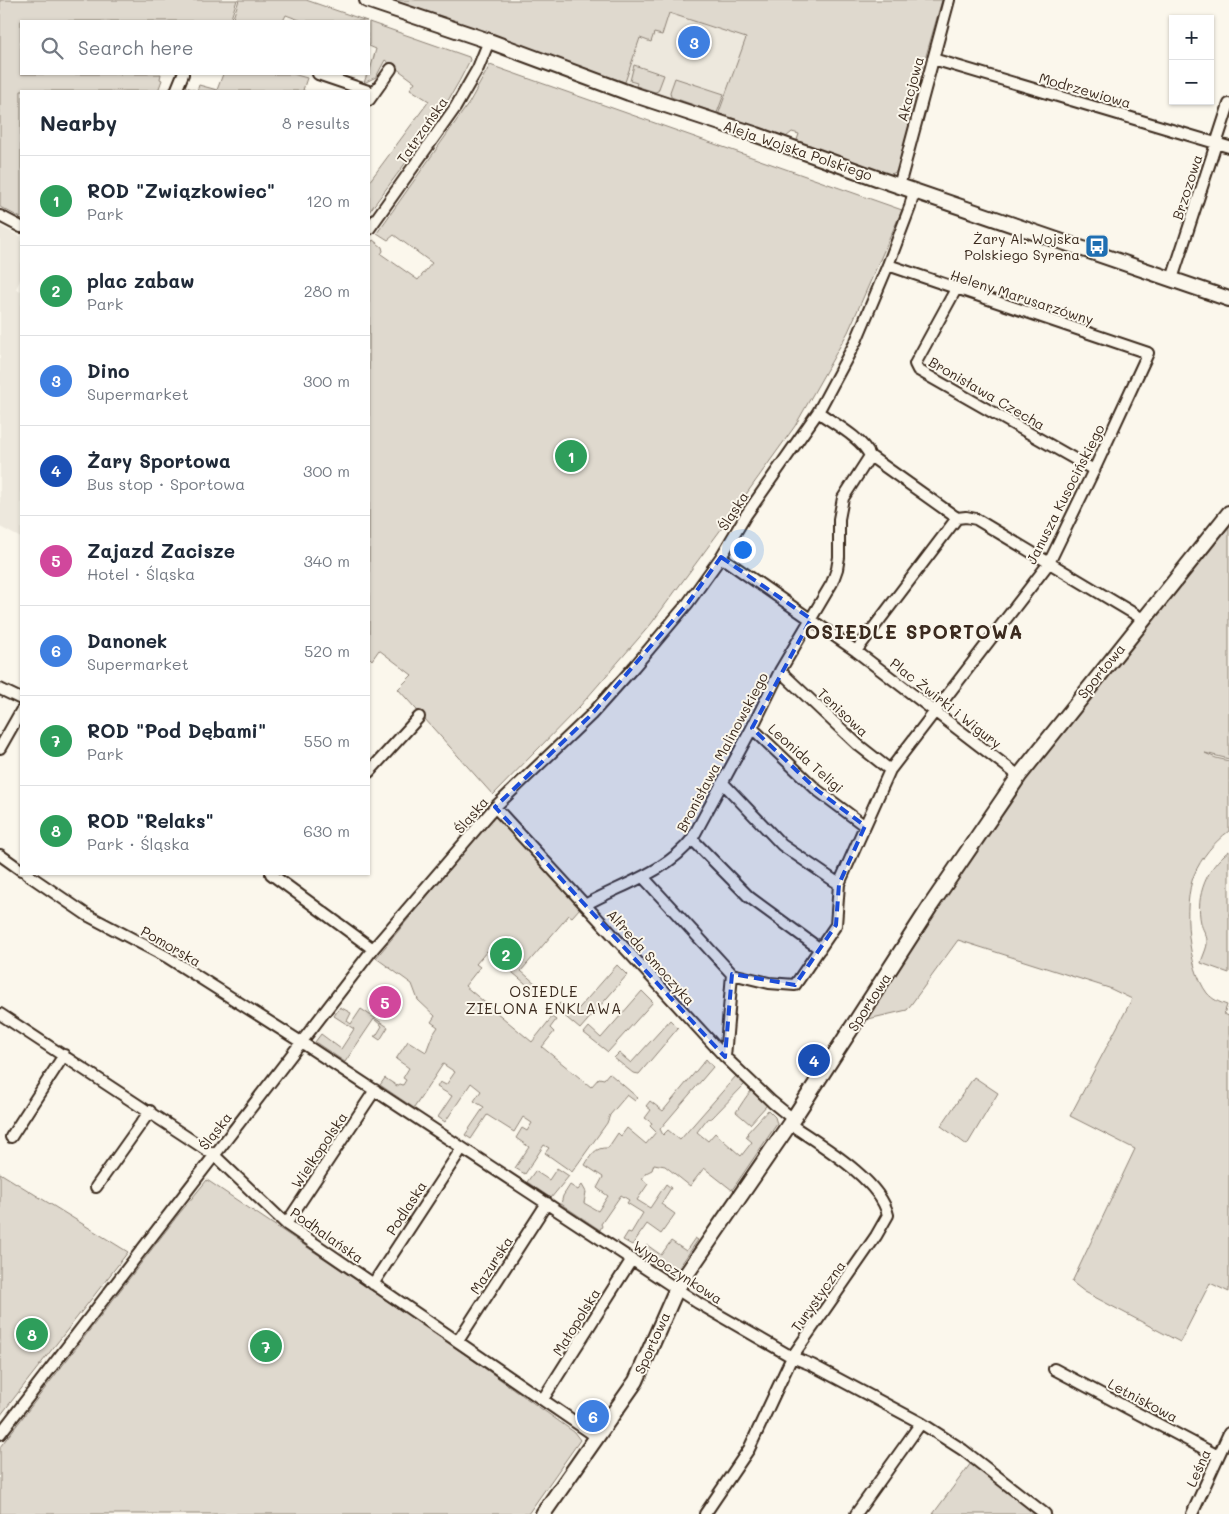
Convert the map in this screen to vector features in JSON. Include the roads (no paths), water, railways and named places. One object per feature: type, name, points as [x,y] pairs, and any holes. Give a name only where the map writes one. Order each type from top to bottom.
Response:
[{"type":"street","name":"Aleja Wojska Polskiego","points":[[367,0],[629,93],[757,135],[899,186],[1229,299]]},
{"type":"street","name":"Akacjowa","points":[[899,186],[949,0]]},
{"type":"street","name":"Tatrzańska","points":[[370,228],[455,108],[478,68],[489,42]]},
{"type":"street","name":"Modrzewiowa","points":[[933,59],[1229,147]]},
{"type":"street","points":[[370,94],[392,69]]},
{"type":"street","points":[[176,90],[182,75]]},
{"type":"street","points":[[321,75],[360,90]]},
{"type":"street","name":"Brzozowa","points":[[1172,279],[1229,104]]},
{"type":"street","name":"Śląska","points":[[0,1434],[373,949],[495,807],[591,715],[688,603],[746,515],[818,412],[856,341],[888,266],[910,207],[914,190]]},
{"type":"street","points":[[0,216],[20,226]]},
{"type":"street","name":"Heleny Marusarzówny","points":[[888,266],[1148,353]]},
{"type":"street","name":"Bronisława Czecha","points":[[956,289],[915,364],[918,370],[1094,470]]},
{"type":"street","name":"Janusza Kusocińskiego","points":[[732,974],[769,983],[795,985],[820,949],[836,925],[839,884],[890,770],[1049,563],[1148,353]]},
{"type":"street","points":[[818,412],[860,442],[870,456],[958,518],[976,519],[1143,619]]},
{"type":"street","name":"Bronisława Malinowskiego","points":[[585,905],[643,876],[684,850],[692,839],[752,728],[780,671],[832,583],[839,557],[839,519],[843,498],[870,456]]},
{"type":"street","name":"Sportowa","points":[[543,1514],[642,1369],[677,1288],[791,1122],[931,905],[1019,776],[1229,513]]},
{"type":"street","points":[[856,651],[958,518]]},
{"type":"street","name":"Plac Żwirki i Wigury","points":[[720,557],[856,651],[1019,776]]},
{"type":"street","name":"Tenisowa","points":[[780,671],[857,744],[890,770]]},
{"type":"street","points":[[0,689],[20,699]]},
{"type":"street","points":[[0,748],[20,713]]},
{"type":"street","points":[[370,771],[418,717]]},
{"type":"street","name":"Leonida Teligi","points":[[752,728],[817,790],[865,826]]},
{"type":"street","points":[[723,783],[782,845],[839,884]]},
{"type":"street","name":"Alfreda Smoczyka","points":[[495,807],[725,1057],[791,1122]]},
{"type":"street","points":[[692,839],[749,897],[820,949]]},
{"type":"street","points":[[0,855],[20,869]]},
{"type":"street","name":"Pomorska","points":[[28,875],[87,915],[167,957],[301,1042]]},
{"type":"street","points":[[275,875],[373,949]]},
{"type":"street","points":[[643,876],[732,974],[725,1057]]},
{"type":"street","name":"Podhalańska","points":[[0,1014],[150,1111],[214,1155],[286,1224],[597,1437]]},
{"type":"street","name":"Wypoczynkowa","points":[[301,1042],[698,1302],[792,1357],[812,1364],[921,1423],[963,1450],[1045,1514]]},
{"type":"street","points":[[11,1137],[64,1055]]},
{"type":"street","name":"Wielkopolska","points":[[286,1224],[375,1090]]},
{"type":"street","points":[[96,1187],[150,1111]]},
{"type":"street","name":"Turystyczna","points":[[705,1514],[749,1450],[792,1357],[876,1236],[888,1215],[887,1207],[881,1198],[852,1166],[791,1122]]},
{"type":"street","name":"Podlaska","points":[[373,1284],[462,1148]]},
{"type":"street","name":"Mazurska","points":[[458,1341],[547,1203]]},
{"type":"street","name":"Małopolska","points":[[544,1399],[632,1259]]},
{"type":"street","name":"Letniskowa","points":[[1054,1369],[1218,1456]]},
{"type":"street","points":[[856,1514],[921,1423]]},
{"type":"street","name":"Leśna","points":[[1192,1514],[1229,1433]]},
{"type":"place","name":"Dino","points":[[694,42]]},
{"type":"place","name":"Żary Al. Wojska Polskiego Syrena","points":[[1097,246]]},
{"type":"place","name":"ROD \"Związkowiec\"","points":[[571,456]]},
{"type":"place","name":"plac zabaw","points":[[506,954]]},
{"type":"place","name":"Zajazd Zacisze","points":[[385,1002]]},
{"type":"place","name":"Żary Sportowa","points":[[814,1060]]},
{"type":"place","name":"ROD \"Relaks\"","points":[[32,1334]]},
{"type":"place","name":"ROD \"Pod Dębami\"","points":[[266,1346]]},
{"type":"place","name":"Danonek","points":[[593,1416]]},
{"type":"district","name":"OSIEDLE SPORTOWA","points":[[914,631]]},
{"type":"district","name":"OSIEDLE ZIELONA ENKLAWA","points":[[544,1000]]}]
